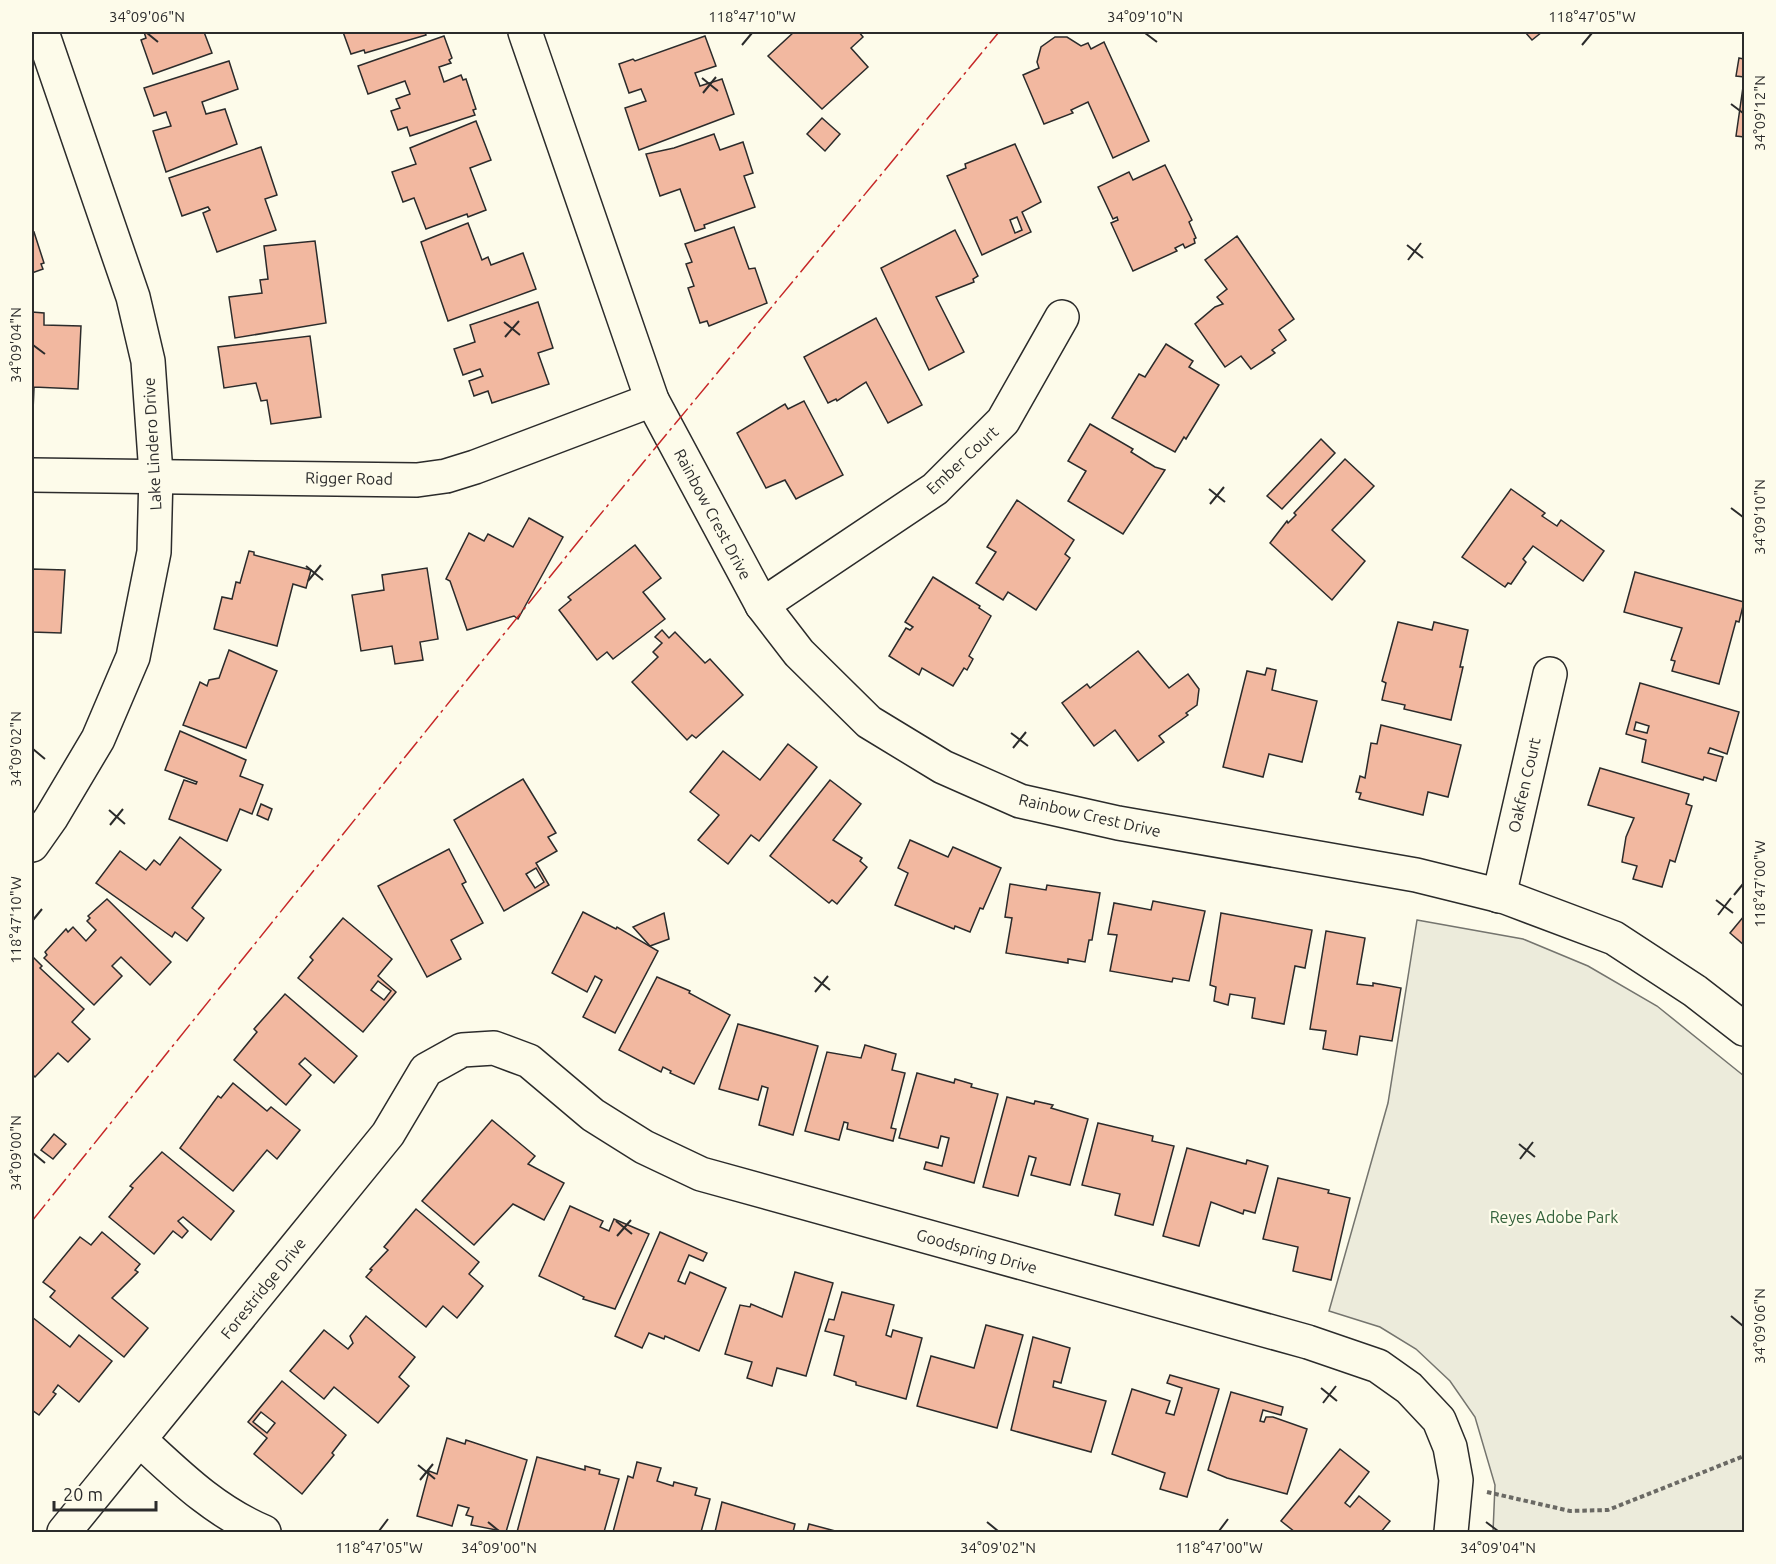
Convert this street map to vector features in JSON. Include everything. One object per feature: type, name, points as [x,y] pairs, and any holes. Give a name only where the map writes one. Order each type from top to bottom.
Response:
[{"type":"street","name":"Lake Lindero Drive","points":[[32,845],[51,818],[98,739],[133,657],[154,552],[156,474],[148,361],[133,297],[42,32]]},
{"type":"street","name":"Rainbow Crest Drive","points":[[535,35],[652,400],[762,605],[799,653],[869,722],[943,767],[1020,801],[1118,823],[1416,875],[1499,896],[1614,938],[1695,991],[1744,1029]]},
{"type":"street","name":"Ember Court","points":[[762,605],[935,489],[1003,421],[1062,317]]},
{"type":"street","name":"Rigger Road","points":[[32,475],[156,474],[417,480],[446,476],[652,400]]},
{"type":"street","name":"Oakfen Court","points":[[1499,896],[1550,674]]},
{"type":"street","name":"Goodspring Drive","points":[[462,1050],[494,1048],[529,1061],[593,1115],[644,1147],[701,1174],[1308,1342],[1378,1366],[1409,1388],[1439,1420],[1450,1447],[1456,1480],[1451,1533]]},
{"type":"street","name":"Forestridge Drive","points":[[64,1533],[388,1134],[426,1070],[462,1050]]},
{"type":"street","points":[[140,1440],[196,1493],[239,1522],[264,1533]]},
{"type":"path","points":[[1456,1480],[1486,1492],[1570,1512],[1608,1510],[1744,1456]]},
{"type":"green space","name":"Reyes Adobe Park","points":[[1417,920],[1523,939],[1588,966],[1657,1006],[1744,1076],[1744,1532],[1493,1532],[1495,1485],[1475,1417],[1450,1381],[1416,1349],[1380,1327],[1329,1311],[1388,1103]]},
{"type":"building","points":[[144,32],[204,32],[212,53],[153,74],[141,40],[146,38]]},
{"type":"building","points":[[343,32],[425,32],[426,35],[365,53],[364,50],[351,54]]},
{"type":"building","points":[[794,32],[859,32],[863,37],[851,48],[868,67],[822,109],[768,56]]},
{"type":"building","points":[[1525,32],[1542,32],[1532,40]]},
{"type":"building","points":[[444,36],[452,58],[449,60],[451,63],[439,67],[444,82],[461,75],[463,80],[466,79],[476,109],[473,110],[475,115],[410,136],[407,127],[398,130],[391,111],[400,108],[396,99],[410,94],[405,81],[368,94],[358,66]]},
{"type":"building","points":[[705,36],[716,66],[695,73],[700,86],[722,79],[734,114],[639,150],[625,108],[646,101],[641,89],[629,93],[619,64],[633,59],[635,61]]},
{"type":"building","points":[[1055,37],[1067,37],[1081,46],[1088,43],[1091,49],[1104,42],[1149,141],[1113,158],[1088,102],[1071,110],[1073,113],[1044,124],[1023,75],[1039,68],[1037,62],[1041,47]]},
{"type":"building","points":[[1739,58],[1744,59],[1744,77],[1736,76]]},
{"type":"building","points":[[229,61],[238,89],[202,102],[206,114],[225,109],[237,144],[166,172],[153,131],[171,126],[166,112],[154,116],[144,88]]},
{"type":"building","points":[[1744,80],[1744,137],[1736,136]]},
{"type":"building","points":[[822,118],[840,134],[825,151],[807,134]]},
{"type":"building","points":[[476,121],[491,160],[470,168],[486,210],[468,217],[467,214],[426,229],[414,198],[403,202],[392,172],[416,164],[410,148]]},
{"type":"building","points":[[714,134],[720,150],[743,142],[753,173],[744,176],[755,207],[704,225],[705,228],[695,231],[680,189],[660,196],[646,154],[674,148]]},
{"type":"building","points":[[1015,144],[1041,202],[1022,212],[1031,232],[982,255],[947,176],[966,168],[965,164]],"holes":[[[1017,217],[1022,230],[1015,233],[1010,220]]]},
{"type":"building","points":[[261,147],[277,195],[265,199],[276,230],[217,252],[203,213],[210,210],[208,207],[182,216],[169,178]]},
{"type":"building","points":[[1165,165],[1192,220],[1189,222],[1196,238],[1195,243],[1185,248],[1183,244],[1175,248],[1177,251],[1133,271],[1111,223],[1118,220],[1117,217],[1113,219],[1098,187],[1129,172],[1133,180]]},
{"type":"building","points":[[468,223],[482,260],[488,257],[491,265],[523,253],[536,289],[448,321],[421,242]]},
{"type":"building","points":[[734,227],[749,269],[755,268],[767,303],[709,326],[707,321],[700,323],[688,288],[694,286],[686,264],[692,262],[685,244]]},
{"type":"building","points":[[955,230],[978,276],[973,279],[974,282],[936,297],[964,352],[929,370],[881,268]]},
{"type":"building","points":[[34,232],[44,263],[41,264],[43,269],[32,273],[32,233]]},
{"type":"building","points":[[1237,236],[1294,319],[1279,330],[1286,340],[1272,350],[1275,353],[1251,369],[1241,356],[1225,367],[1195,324],[1215,307],[1223,304],[1217,297],[1227,289],[1205,260]]},
{"type":"building","points":[[315,241],[326,323],[235,338],[229,297],[262,293],[260,280],[268,279],[264,246]]},
{"type":"building","points":[[538,302],[553,348],[538,353],[549,384],[492,403],[488,391],[474,396],[469,381],[483,376],[480,369],[463,375],[454,349],[475,342],[470,325]]},
{"type":"building","points":[[32,312],[44,313],[44,325],[81,326],[78,389],[34,387],[33,411]]},
{"type":"building","points":[[876,318],[922,405],[888,423],[866,382],[837,401],[836,399],[828,403],[804,357]]},
{"type":"building","points":[[310,336],[321,417],[271,424],[267,400],[261,401],[256,383],[224,388],[218,347]]},
{"type":"building","points":[[1166,344],[1193,361],[1189,367],[1219,385],[1186,439],[1184,437],[1175,452],[1112,418],[1139,374],[1145,377]]},
{"type":"building","points":[[804,401],[843,475],[796,499],[785,480],[766,488],[737,433],[785,404],[788,409]]},
{"type":"building","points":[[1090,424],[1133,449],[1131,452],[1155,467],[1165,470],[1123,534],[1068,501],[1086,471],[1068,461]]},
{"type":"building","points":[[1321,439],[1335,453],[1282,509],[1267,496]]},
{"type":"building","points":[[1345,459],[1374,486],[1332,530],[1365,561],[1332,600],[1270,543],[1287,521],[1288,523],[1296,515],[1294,513]]},
{"type":"building","points":[[1511,489],[1545,513],[1542,516],[1557,526],[1561,520],[1604,551],[1583,581],[1533,546],[1523,559],[1526,562],[1511,584],[1508,583],[1505,587],[1462,557]]},
{"type":"building","points":[[1017,500],[1074,540],[1065,554],[1070,558],[1036,610],[1008,592],[1003,600],[976,583],[996,552],[987,547]]},
{"type":"building","points":[[529,518],[563,537],[518,619],[514,616],[467,630],[450,581],[446,579],[469,533],[484,541],[488,534],[513,547]]},
{"type":"building","points":[[635,545],[661,578],[643,592],[665,619],[613,659],[607,652],[597,660],[559,610],[571,600],[568,597]]},
{"type":"building","points":[[249,551],[254,552],[254,555],[311,570],[306,588],[293,584],[277,646],[214,629],[222,597],[232,599],[236,582],[240,583]]},
{"type":"building","points":[[427,568],[438,639],[420,642],[423,660],[395,664],[392,646],[361,651],[352,595],[384,590],[382,575]]},
{"type":"building","points":[[32,569],[65,570],[61,633],[32,632]]},
{"type":"building","points":[[1635,572],[1744,602],[1739,622],[1736,621],[1719,684],[1672,671],[1675,661],[1671,660],[1682,628],[1624,612]]},
{"type":"building","points":[[933,577],[980,606],[979,608],[991,616],[969,656],[973,659],[967,670],[964,668],[953,686],[922,668],[919,675],[889,656],[906,628],[910,630],[913,627],[905,622]]},
{"type":"building","points":[[1398,622],[1432,630],[1434,622],[1468,630],[1460,667],[1463,667],[1451,720],[1404,709],[1405,705],[1382,700],[1386,683],[1382,681]]},
{"type":"building","points":[[662,630],[669,638],[675,632],[705,663],[710,659],[743,695],[696,738],[692,735],[687,740],[632,682],[658,657],[653,652],[662,643],[655,637]]},
{"type":"building","points":[[229,650],[277,671],[246,748],[183,725],[200,682],[207,686],[209,680],[219,678]]},
{"type":"building","points":[[1138,651],[1169,688],[1188,674],[1199,689],[1197,705],[1186,713],[1188,715],[1159,736],[1164,742],[1138,761],[1115,730],[1094,746],[1062,703],[1087,684],[1090,688]]},
{"type":"building","points":[[1267,668],[1276,670],[1272,690],[1317,701],[1302,762],[1269,754],[1263,777],[1223,767],[1247,671],[1265,675]]},
{"type":"building","points":[[1640,683],[1739,712],[1727,754],[1710,748],[1708,753],[1723,757],[1716,781],[1704,777],[1703,780],[1642,762],[1646,740],[1626,734]],"holes":[[[1636,722],[1649,726],[1647,733],[1634,730]]]},
{"type":"building","points":[[1381,725],[1461,745],[1448,797],[1428,792],[1423,815],[1359,799],[1361,793],[1356,792],[1360,776],[1365,778],[1371,743],[1377,744]]},
{"type":"building","points":[[180,731],[246,760],[240,776],[263,785],[252,814],[240,809],[227,841],[169,819],[184,780],[196,784],[197,782],[165,770]]},
{"type":"building","points":[[788,744],[817,767],[759,841],[751,835],[728,864],[698,840],[719,815],[690,792],[723,751],[760,780]]},
{"type":"building","points":[[1600,768],[1689,794],[1686,804],[1692,806],[1675,862],[1670,860],[1662,887],[1633,879],[1637,866],[1622,862],[1626,837],[1634,818],[1588,805]]},
{"type":"building","points":[[523,779],[556,833],[548,837],[557,851],[536,863],[549,885],[504,911],[454,820]],"holes":[[[536,868],[544,882],[535,888],[526,874]]]},
{"type":"building","points":[[830,780],[861,804],[833,840],[862,858],[860,861],[867,867],[837,904],[832,900],[829,903],[770,856]]},
{"type":"building","points":[[261,804],[272,809],[268,820],[257,815]]},
{"type":"building","points":[[180,837],[221,870],[192,908],[204,918],[187,941],[175,932],[172,937],[96,883],[120,851],[146,870],[154,860],[160,865]]},
{"type":"building","points":[[910,840],[948,857],[953,847],[1001,868],[970,932],[955,926],[954,929],[895,905],[908,873],[898,868]]},
{"type":"building","points":[[449,849],[466,882],[462,884],[483,923],[451,940],[461,959],[427,977],[378,886]]},
{"type":"building","points":[[1010,884],[1046,890],[1047,885],[1100,893],[1092,940],[1089,940],[1085,962],[1068,959],[1068,963],[1006,953],[1012,918],[1005,917]]},
{"type":"building","points":[[107,899],[171,962],[150,985],[121,957],[112,966],[122,976],[94,1005],[44,958],[47,955],[45,952],[66,929],[68,932],[73,927],[86,941],[96,930],[87,921],[90,918],[88,916]]},
{"type":"building","points":[[1153,901],[1205,911],[1189,981],[1173,978],[1172,982],[1110,971],[1117,935],[1108,934],[1114,903],[1151,910]]},
{"type":"building","points":[[583,912],[616,929],[617,927],[658,951],[615,1033],[583,1017],[602,980],[595,976],[587,992],[552,973]]},
{"type":"building","points":[[664,913],[669,939],[650,946],[633,927]]},
{"type":"building","points":[[1221,913],[1312,930],[1305,968],[1295,966],[1284,1024],[1252,1018],[1255,998],[1230,994],[1228,1005],[1214,1001],[1216,987],[1210,985]]},
{"type":"building","points":[[1744,916],[1744,945],[1730,933]]},
{"type":"building","points":[[343,918],[392,959],[378,976],[396,992],[363,1032],[298,978],[313,960],[310,957]],"holes":[[[378,981],[391,991],[384,1000],[371,990]]]},
{"type":"building","points":[[1326,931],[1365,938],[1357,984],[1373,986],[1373,983],[1401,988],[1392,1041],[1360,1036],[1357,1055],[1323,1049],[1326,1031],[1310,1029]]},
{"type":"building","points":[[34,958],[42,966],[40,968],[84,1009],[72,1022],[90,1039],[68,1062],[58,1053],[35,1077],[32,1074],[32,960]]},
{"type":"building","points":[[657,977],[690,991],[689,993],[730,1015],[694,1084],[670,1073],[671,1071],[663,1067],[661,1072],[619,1050]]},
{"type":"building","points":[[285,994],[357,1056],[334,1083],[305,1058],[299,1064],[311,1075],[286,1105],[234,1060],[257,1032],[254,1029]]},
{"type":"building","points":[[738,1024],[818,1046],[793,1135],[759,1125],[768,1088],[762,1086],[758,1100],[719,1089]]},
{"type":"building","points":[[865,1045],[896,1054],[892,1070],[905,1073],[891,1128],[896,1129],[893,1141],[847,1129],[848,1123],[844,1122],[839,1140],[805,1131],[827,1052],[861,1058]]},
{"type":"building","points":[[917,1073],[954,1083],[955,1079],[972,1084],[971,1087],[998,1094],[974,1183],[924,1169],[926,1162],[942,1166],[949,1138],[941,1136],[938,1148],[899,1138]]},
{"type":"building","points":[[233,1083],[267,1111],[271,1107],[300,1130],[277,1159],[267,1150],[233,1191],[180,1148],[218,1096],[221,1098]]},
{"type":"building","points":[[1007,1097],[1034,1104],[1035,1101],[1053,1105],[1051,1108],[1088,1119],[1070,1185],[1031,1175],[1036,1158],[1029,1156],[1018,1196],[983,1187]]},
{"type":"building","points":[[492,1120],[535,1156],[528,1164],[564,1183],[544,1220],[513,1204],[474,1245],[422,1201]]},
{"type":"building","points":[[1098,1123],[1153,1136],[1152,1141],[1174,1146],[1153,1225],[1115,1215],[1120,1194],[1082,1185]]},
{"type":"building","points":[[54,1134],[66,1144],[53,1159],[41,1150]]},
{"type":"building","points":[[1187,1148],[1246,1164],[1247,1160],[1268,1166],[1255,1213],[1244,1210],[1243,1214],[1211,1202],[1199,1246],[1163,1236]]},
{"type":"building","points":[[162,1152],[234,1211],[211,1240],[183,1217],[178,1221],[188,1231],[182,1238],[173,1231],[154,1254],[109,1217],[133,1188],[130,1186]]},
{"type":"building","points":[[1278,1178],[1329,1190],[1328,1193],[1350,1198],[1331,1280],[1293,1271],[1298,1247],[1263,1239]]},
{"type":"building","points":[[570,1206],[603,1221],[600,1227],[609,1231],[614,1219],[649,1234],[615,1309],[583,1299],[584,1297],[539,1276]]},
{"type":"building","points":[[416,1209],[479,1262],[469,1274],[483,1286],[457,1318],[443,1306],[426,1327],[366,1277],[372,1270],[370,1269],[388,1250],[384,1247]]},
{"type":"building","points":[[102,1232],[140,1264],[135,1270],[138,1272],[112,1298],[148,1328],[124,1357],[50,1297],[55,1291],[43,1282],[80,1237],[91,1245]]},
{"type":"building","points":[[660,1232],[707,1253],[703,1261],[689,1255],[678,1281],[685,1284],[690,1272],[726,1288],[699,1351],[665,1336],[664,1339],[649,1333],[642,1348],[615,1336]]},
{"type":"building","points":[[795,1272],[833,1283],[806,1376],[777,1368],[772,1386],[747,1378],[752,1362],[725,1354],[740,1305],[750,1307],[751,1304],[782,1317]]},
{"type":"building","points":[[842,1292],[894,1305],[886,1335],[891,1337],[893,1330],[922,1338],[906,1399],[856,1385],[856,1382],[834,1375],[844,1336],[825,1331],[829,1319],[834,1320]]},
{"type":"building","points":[[366,1316],[415,1357],[399,1377],[409,1386],[378,1423],[334,1387],[324,1399],[290,1371],[324,1330],[348,1349],[353,1343],[350,1336]]},
{"type":"building","points":[[32,1317],[70,1347],[79,1335],[112,1361],[79,1402],[58,1385],[53,1392],[56,1394],[39,1415],[32,1410]]},
{"type":"building","points":[[986,1325],[1023,1335],[997,1428],[917,1406],[931,1356],[974,1368]]},
{"type":"building","points":[[1033,1337],[1070,1348],[1061,1383],[1054,1381],[1053,1387],[1106,1401],[1091,1452],[1011,1430]]},
{"type":"building","points":[[1170,1375],[1219,1389],[1187,1497],[1160,1489],[1165,1473],[1112,1454],[1132,1389],[1170,1401],[1166,1413],[1174,1415],[1182,1388],[1167,1383]]},
{"type":"building","points":[[282,1381],[346,1435],[332,1453],[334,1455],[302,1494],[254,1454],[267,1438],[248,1422]],"holes":[[[261,1412],[275,1423],[267,1433],[253,1422]]]},
{"type":"building","points":[[1231,1392],[1283,1407],[1281,1415],[1263,1410],[1260,1421],[1264,1422],[1266,1417],[1273,1417],[1307,1429],[1287,1494],[1227,1478],[1208,1470]]},
{"type":"building","points":[[447,1438],[465,1444],[466,1440],[527,1460],[506,1532],[471,1525],[473,1517],[466,1515],[469,1508],[458,1505],[452,1526],[417,1516],[429,1471],[437,1474]]},
{"type":"building","points":[[1340,1449],[1369,1472],[1345,1503],[1350,1507],[1359,1496],[1390,1521],[1381,1532],[1295,1532],[1281,1521]]},
{"type":"building","points":[[537,1457],[585,1470],[585,1466],[600,1470],[599,1474],[619,1479],[604,1532],[517,1532]]},
{"type":"building","points":[[637,1462],[661,1468],[657,1481],[673,1486],[674,1482],[697,1488],[695,1495],[710,1499],[701,1532],[613,1532],[628,1476],[633,1478]]},
{"type":"building","points":[[722,1502],[795,1524],[793,1532],[715,1532]]},
{"type":"building","points":[[809,1524],[839,1532],[807,1532]]},
{"type":"power","points":[[32,1221],[594,522],[999,32]]}]
